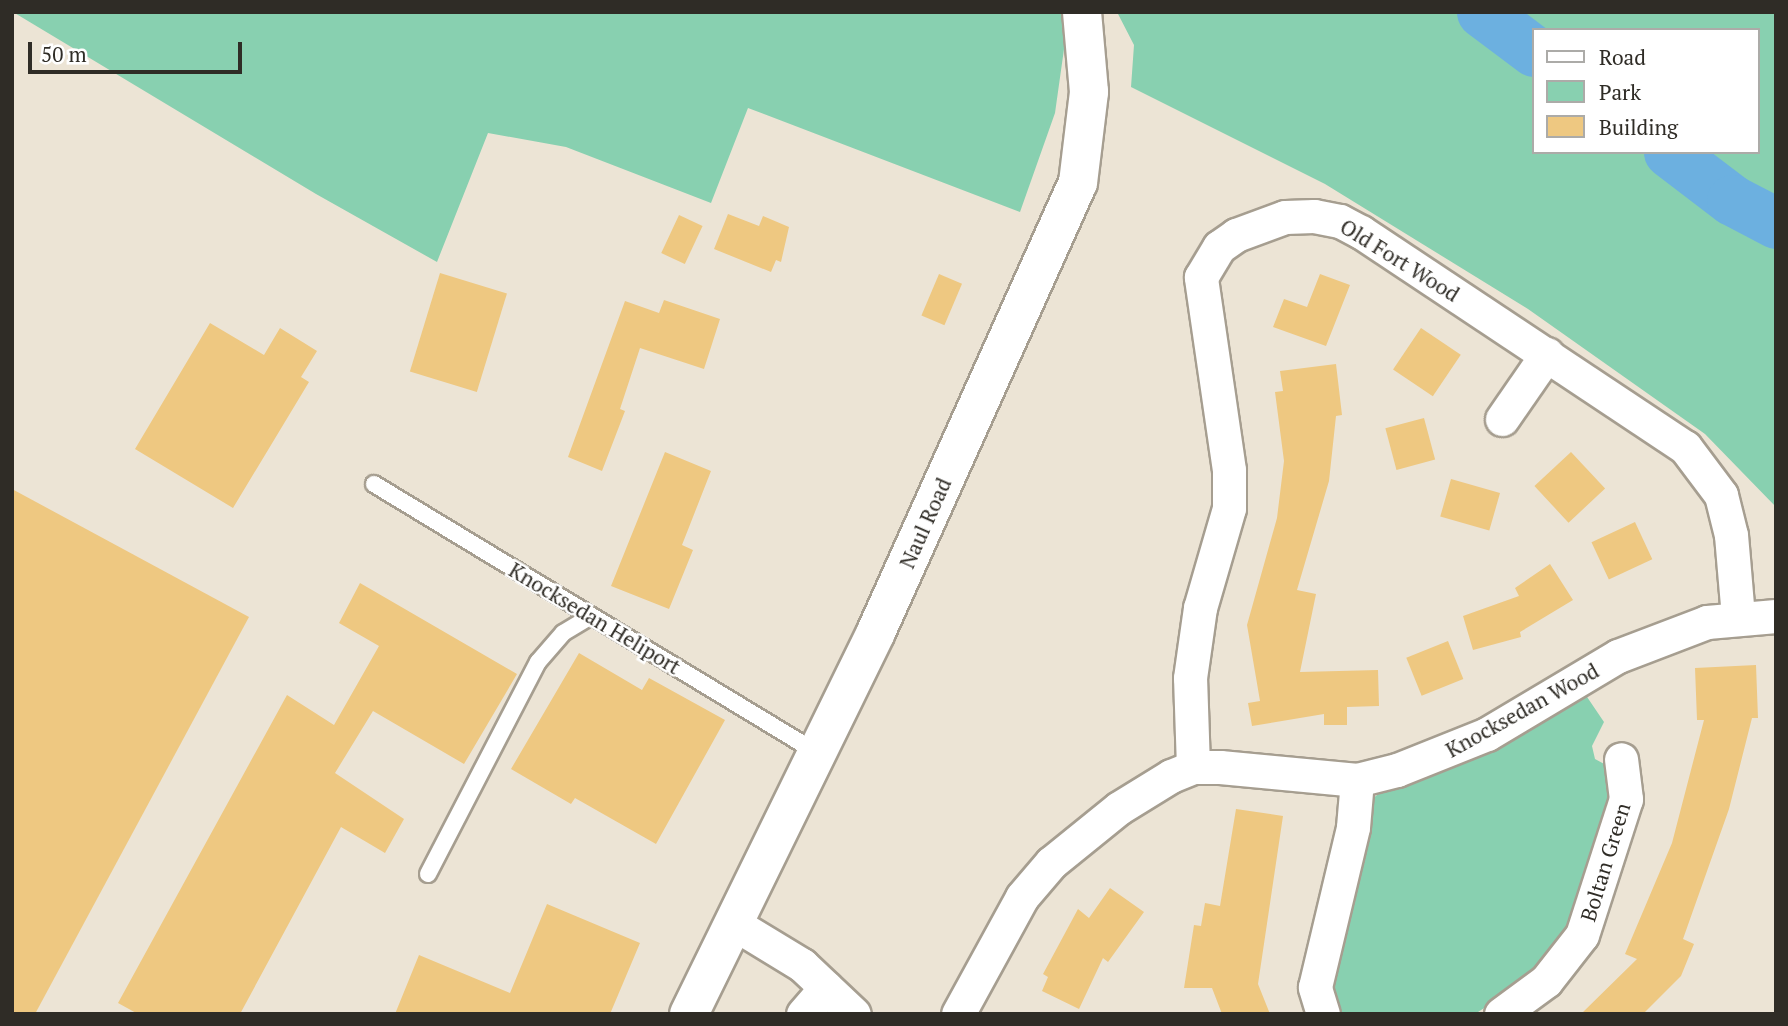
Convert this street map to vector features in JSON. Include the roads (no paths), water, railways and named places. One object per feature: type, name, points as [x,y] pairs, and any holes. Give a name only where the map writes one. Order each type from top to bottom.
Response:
[{"type":"main road","name":"Naul Road","points":[[690,1014],[876,632],[1077,183],[1088,92],[1082,12]]},
{"type":"street","name":"Old Fort Wood","points":[[1193,767],[1190,678],[1200,608],[1229,508],[1229,470],[1201,296],[1201,276],[1219,247],[1236,235],[1286,217],[1340,221],[1547,354],[1685,447],[1708,472],[1721,495],[1731,536],[1738,616]]},
{"type":"street","points":[[1502,419],[1547,354]]},
{"type":"street","name":"Knocksedan Wood","points":[[1193,767],[1357,780],[1440,757],[1488,734],[1618,656],[1707,622],[1738,616],[1776,616]]},
{"type":"street","name":"Boltan Green","points":[[1501,1014],[1546,981],[1583,934],[1626,799],[1622,759]]},
{"type":"street","points":[[958,1014],[1009,918],[1051,863],[1143,791],[1193,767]]},
{"type":"street","points":[[1323,1014],[1315,987],[1353,827],[1357,780]]},
{"type":"street","points":[[733,923],[803,965],[854,1014]]},
{"type":"street","points":[[803,1014],[826,988]]},
{"type":"lane","name":"Knocksedan Heliport","points":[[374,484],[816,752]]},
{"type":"lane","points":[[428,874],[538,662],[563,633],[591,616]]},
{"type":"waterway","points":[[1482,12],[1532,50]]},
{"type":"waterway","points":[[1672,154],[1732,200],[1776,223]]}]
